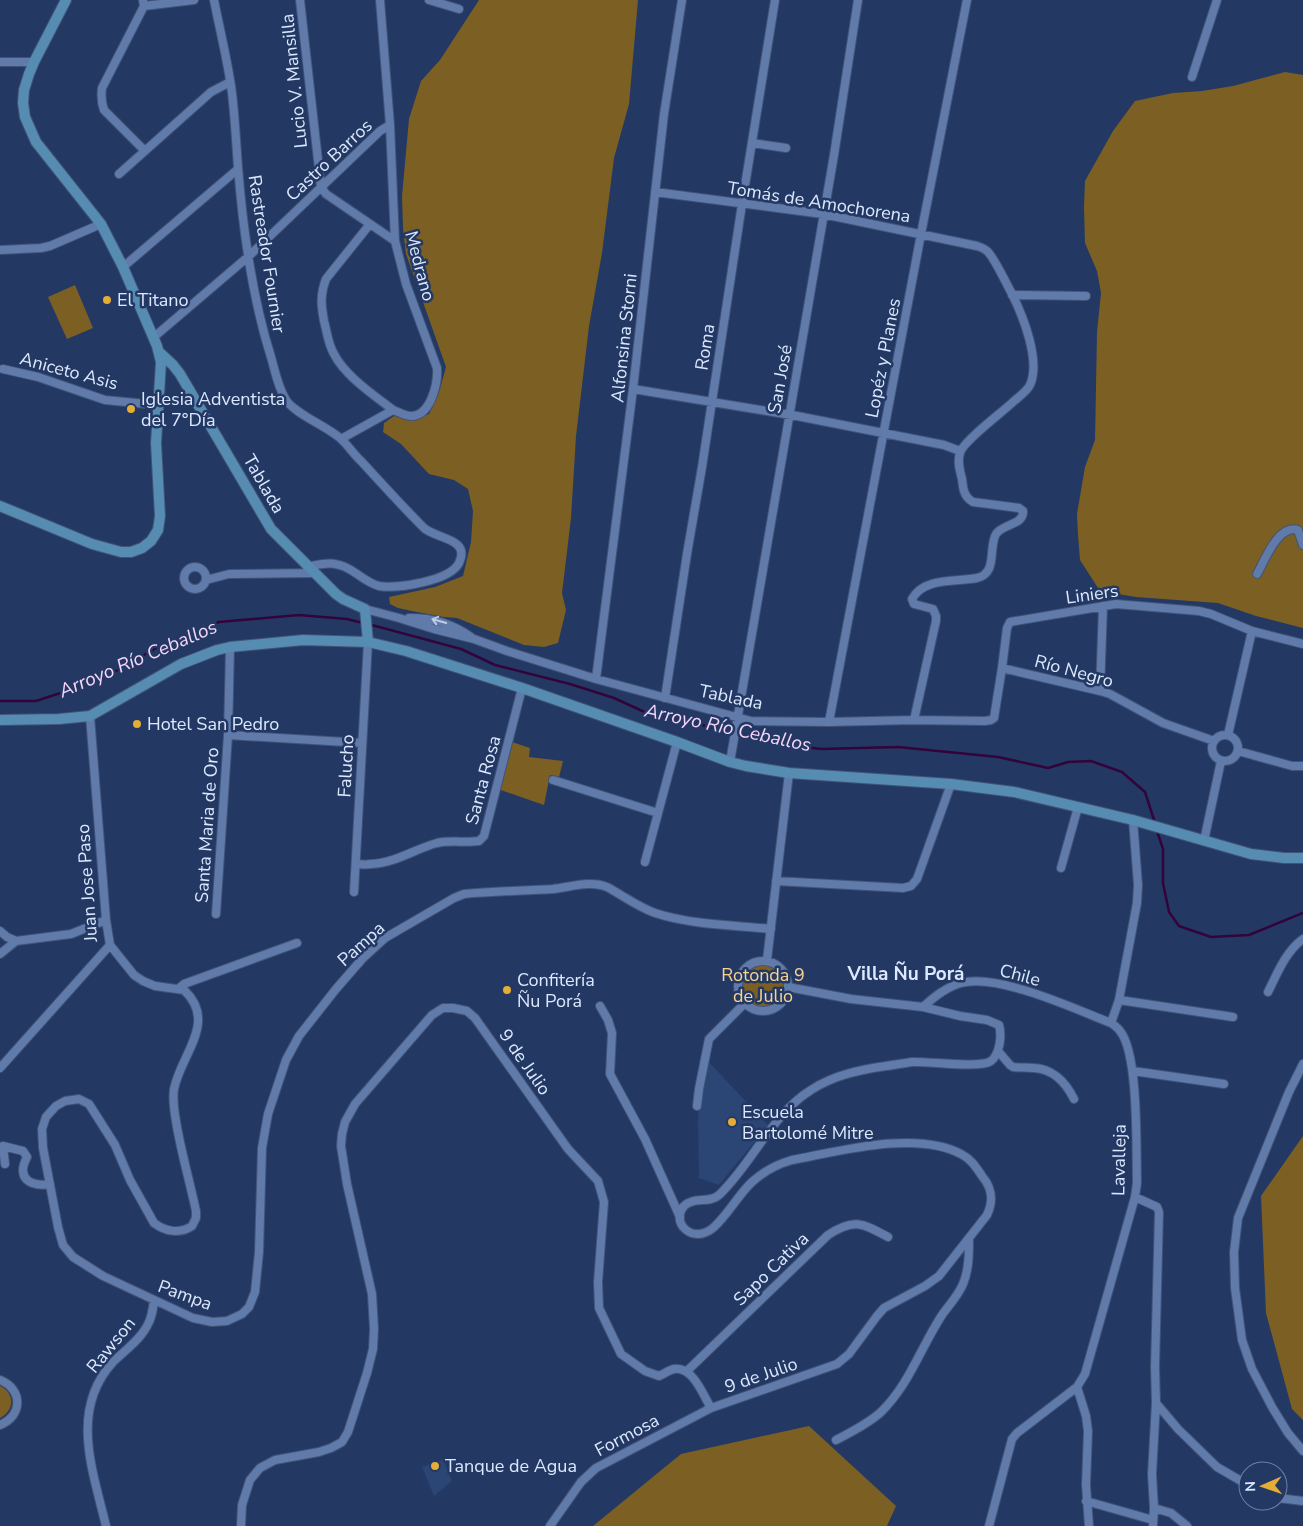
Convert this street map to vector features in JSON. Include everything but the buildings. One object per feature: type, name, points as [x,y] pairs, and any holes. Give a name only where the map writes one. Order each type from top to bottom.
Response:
[{"type":"main road","points":[[0,506],[107,549],[121,552],[131,552],[142,548],[151,541],[158,530],[160,516],[156,465],[157,405],[161,362],[154,337],[123,267],[101,224],[36,142],[25,117],[24,90],[34,62],[66,0]]},
{"type":"main road","name":"Tablada","points":[[159,352],[180,374],[271,529],[311,570],[343,599],[365,613]]},
{"type":"main road","points":[[365,613],[367,637]]},
{"type":"main road","points":[[0,720],[59,719],[90,716],[181,664],[217,650],[303,640],[367,637],[522,688],[730,762],[770,771],[951,784],[1014,792],[1138,822],[1268,857],[1303,858]]},
{"type":"street","points":[[145,151],[104,110],[101,97],[102,88],[143,3],[194,0]]},
{"type":"street","name":"Rastreador Fournier","points":[[214,0],[230,82],[249,256],[265,338],[285,398],[294,407],[341,439],[427,530],[452,540],[458,544],[461,550],[458,565],[452,572],[444,576],[411,584],[387,587],[377,586],[341,564],[325,562],[311,570]]},
{"type":"street","name":"Lucio V. Mansilla","points":[[300,0],[321,187]]},
{"type":"street","name":"Medrano","points":[[380,0],[390,126],[395,241],[406,284],[438,368],[432,400],[423,410],[411,416],[393,410]]},
{"type":"street","points":[[429,0],[459,9]]},
{"type":"street","name":"Alfonsina Storni","points":[[596,679],[633,389],[664,114],[682,0]]},
{"type":"street","name":"Roma","points":[[665,698],[775,0]]},
{"type":"street","name":"San José","points":[[730,762],[858,0]]},
{"type":"street","name":"Lopéz y Planes","points":[[830,722],[921,234],[967,0]]},
{"type":"street","points":[[1192,77],[1217,0]]},
{"type":"street","points":[[0,62],[34,62]]},
{"type":"street","points":[[119,174],[210,92],[230,82]]},
{"type":"street","name":"Castro Barros","points":[[154,337],[249,256],[380,131],[390,126]]},
{"type":"street","points":[[752,143],[786,148]]},
{"type":"street","points":[[123,267],[238,169]]},
{"type":"street","points":[[321,187],[326,194],[395,241]]},
{"type":"street","name":"Tomás de Amochorena","points":[[655,192],[823,214],[977,246],[987,250],[1012,295]]},
{"type":"street","points":[[0,250],[50,246],[101,224]]},
{"type":"street","points":[[341,439],[393,410],[356,380],[337,360],[328,341],[321,305],[322,290],[326,279],[370,224]]},
{"type":"street","points":[[914,720],[936,616],[933,609],[914,604],[912,599],[915,593],[938,583],[980,577],[992,563],[993,542],[996,534],[1001,528],[1021,518],[1024,514],[1019,508],[973,502],[967,499],[958,462],[960,451],[965,444],[1003,412],[1030,384],[1034,360],[1032,350],[1024,321],[1012,295],[1086,296]]},
{"type":"street","name":"Aniceto Asis","points":[[3,369],[38,377],[105,400],[157,405]]},
{"type":"street","points":[[633,389],[789,414],[884,432],[944,445],[960,451]]},
{"type":"street","points":[[1257,574],[1278,537],[1286,530],[1292,528],[1298,530],[1303,545]]},
{"type":"street","points":[[206,580],[229,574],[311,570]]},
{"type":"street","name":"Liniers","points":[[1002,668],[1010,622],[1125,603],[1199,611],[1252,631],[1303,644]]},
{"type":"street","points":[[1100,691],[1103,606]]},
{"type":"street","name":"Tablada","points":[[365,613],[399,618],[434,630],[474,639],[596,679],[737,721],[991,720],[994,718],[1002,668]]},
{"type":"street","points":[[1228,735],[1252,631]]},
{"type":"street","name":"Falucho","points":[[354,892],[367,637]]},
{"type":"street","name":"Santa Maria de Oro","points":[[216,914],[228,735],[230,648]]},
{"type":"street","name":"Río Negro","points":[[1002,668],[1110,694],[1162,723],[1214,741]]},
{"type":"street","name":"Santa Rosa","points":[[356,864],[372,864],[390,860],[436,843],[480,841],[484,836],[522,688]]},
{"type":"street","name":"Juan Jose Paso","points":[[0,1068],[110,945],[106,920],[90,716]]},
{"type":"street","points":[[228,735],[362,743]]},
{"type":"street","points":[[1228,735],[1237,743],[1238,751],[1233,758],[1221,761],[1213,753],[1214,741],[1220,736],[1228,735]]},
{"type":"street","points":[[645,862],[677,742]]},
{"type":"street","points":[[1238,751],[1292,766],[1303,766]]},
{"type":"street","points":[[1204,841],[1221,761]]},
{"type":"street","points":[[767,960],[789,773]]},
{"type":"street","points":[[553,780],[658,813]]},
{"type":"street","points":[[776,881],[903,888],[912,886],[917,880],[951,784]]},
{"type":"street","points":[[1061,868],[1078,807]]},
{"type":"street","points":[[1111,1023],[1119,1000],[1137,903],[1138,822]]},
{"type":"street","name":"Pampa","points":[[178,989],[184,990],[190,996],[199,1014],[195,1036],[176,1080],[174,1092],[174,1105],[180,1139],[196,1210],[196,1218],[192,1226],[178,1231],[169,1231],[154,1223],[130,1180],[115,1145],[88,1104],[80,1099],[65,1101],[56,1106],[46,1117],[42,1129],[43,1148],[58,1227],[64,1245],[73,1257],[103,1276],[193,1318],[212,1322],[227,1321],[242,1314],[249,1306],[256,1292],[262,1148],[268,1114],[286,1060],[299,1036],[336,989],[363,958],[385,938],[464,894],[554,889],[593,884],[607,887],[653,912],[670,917],[687,921],[771,929]]},
{"type":"street","points":[[0,932],[7,938],[16,941],[72,934],[106,920]]},
{"type":"street","points":[[1268,992],[1284,960],[1298,942],[1303,939]]},
{"type":"street","points":[[0,954],[16,941]]},
{"type":"street","points":[[110,945],[134,975],[154,986],[178,989],[184,984],[297,943]]},
{"type":"street","points":[[757,960],[767,960],[779,966],[784,972],[788,988],[782,1003],[768,1011],[759,1011],[744,1004],[737,990],[737,982],[744,968],[750,963],[757,960]]},
{"type":"street","name":"Chile","points":[[923,1008],[934,997],[946,990],[962,983],[976,981],[1015,987],[1111,1023]]},
{"type":"street","points":[[680,1217],[683,1207],[689,1202],[713,1199],[718,1196],[778,1121],[794,1103],[810,1090],[837,1076],[854,1071],[912,1062],[972,1065],[986,1063],[992,1060],[998,1050],[1001,1031],[999,1025],[987,1020],[923,1008],[851,999],[788,988]]},
{"type":"street","points":[[1119,1000],[1233,1017]]},
{"type":"street","points":[[697,1106],[709,1039],[744,1004]]},
{"type":"street","points":[[600,1006],[608,1020],[612,1033],[610,1074],[645,1139],[680,1217]]},
{"type":"street","name":"9 de Julio","points":[[241,1526],[242,1505],[250,1480],[260,1468],[275,1460],[331,1448],[342,1442],[348,1432],[367,1373],[373,1349],[374,1329],[372,1294],[347,1184],[341,1146],[342,1134],[345,1122],[355,1104],[432,1015],[443,1008],[467,1011],[475,1018],[568,1149],[598,1181],[604,1202],[598,1282],[599,1308],[621,1354],[645,1371],[659,1376],[675,1369],[686,1371],[692,1376],[711,1408],[837,1364],[849,1354],[884,1308],[932,1282],[987,1215],[991,1206],[992,1194],[987,1181],[973,1162],[962,1154],[942,1146],[920,1142],[883,1144],[782,1163],[752,1182],[721,1219],[705,1233],[697,1235],[690,1233],[683,1228],[680,1217]]},
{"type":"street","name":"Lavalleja","points":[[989,1526],[1012,1439],[1017,1433],[1077,1387],[1085,1374],[1135,1197],[1137,1183],[1134,1071],[1121,1031],[1111,1023]]},
{"type":"street","points":[[998,1050],[1013,1067],[1040,1068],[1058,1077],[1067,1086],[1074,1099]]},
{"type":"street","points":[[1303,1064],[1289,1092],[1238,1218],[1234,1252],[1242,1340],[1252,1369],[1288,1433],[1303,1451]]},
{"type":"street","points":[[1134,1071],[1224,1084]]},
{"type":"street","points":[[6,1164],[3,1146],[23,1151],[27,1157],[22,1169],[25,1178],[32,1183],[50,1184]]},
{"type":"street","points":[[1086,1501],[1153,1523],[1152,1474],[1156,1403],[1155,1357],[1159,1212],[1157,1207],[1135,1197]]},
{"type":"street","name":"Sapo Cativa","points":[[686,1371],[828,1235],[840,1227],[858,1224],[869,1226],[888,1236]]},
{"type":"street","points":[[836,1440],[868,1422],[879,1413],[900,1389],[942,1315],[964,1283],[969,1238]]},
{"type":"street","name":"Rawson","points":[[106,1526],[88,1450],[88,1412],[105,1372],[147,1326],[154,1300]]},
{"type":"street","points":[[0,1380],[13,1389],[18,1403],[13,1416],[8,1422],[0,1425]]},
{"type":"street","points":[[1077,1387],[1086,1416],[1088,1431],[1086,1501],[1089,1526]]},
{"type":"street","points":[[1156,1403],[1178,1429],[1209,1459],[1238,1479]]},
{"type":"street","name":"Formosa","points":[[550,1526],[581,1482],[596,1468],[711,1408]]},
{"type":"street","points":[[1288,1499],[1303,1501]]},
{"type":"street","points":[[1154,1508],[1171,1513],[1187,1526]]},
{"type":"shaded area","name":"Escuela Bartolomé Mitre","points":[[706,1059],[768,1125],[719,1185],[699,1178],[698,1119]]},
{"type":"shaded area","points":[[443,1459],[452,1481],[434,1496],[422,1467]]},
{"type":"green space","points":[[479,0],[638,0],[629,104],[614,158],[602,253],[589,326],[576,436],[571,518],[562,593],[566,610],[558,643],[544,647],[524,645],[457,618],[398,608],[390,604],[389,597],[435,587],[463,576],[471,542],[473,511],[468,489],[454,480],[429,474],[401,444],[383,432],[384,423],[394,416],[415,420],[429,414],[439,392],[446,367],[406,254],[402,196],[409,119],[421,81],[440,60]]},
{"type":"green space","points":[[1285,72],[1303,75],[1303,628],[1256,616],[1218,603],[1136,597],[1100,591],[1080,560],[1077,514],[1085,467],[1095,440],[1097,332],[1101,293],[1097,271],[1085,243],[1085,181],[1113,131],[1135,101],[1173,93],[1233,86]]},
{"type":"green space","points":[[75,285],[93,328],[67,339],[48,297]]},
{"type":"green space","points":[[509,741],[530,748],[529,757],[563,761],[559,777],[550,775],[544,805],[498,789]]},
{"type":"green space","name":"Rotonda 9 de Julio","points":[[758,961],[768,961],[781,968],[788,981],[788,991],[781,1004],[768,1011],[758,1011],[749,1007],[742,1000],[738,991],[738,981],[742,972],[749,965]]},
{"type":"green space","points":[[1303,1136],[1303,1420],[1292,1409],[1266,1313],[1261,1196]]},
{"type":"green space","points":[[0,1386],[11,1397],[11,1406],[5,1415],[0,1418]]},
{"type":"green space","points":[[809,1426],[896,1506],[887,1526],[593,1526],[681,1454]]},
{"type":"waterway","name":"Arroyo Río Ceballos","points":[[0,701],[36,701],[85,685],[107,676],[158,647],[219,622],[299,615],[347,619],[363,623]]},
{"type":"waterway","name":"Arroyo Río Ceballos","points":[[368,624],[461,649],[495,665],[570,684],[614,698],[651,715],[789,745],[821,749],[898,747],[998,757],[1048,768],[1068,762],[1091,761],[1122,772],[1145,792],[1155,823]]},
{"type":"waterway","name":"Arroyo Río Ceballos","points":[[1157,831],[1163,849],[1163,883],[1169,912],[1179,926],[1211,937],[1249,935],[1303,913]]},
{"type":"place","name":"El Titano","points":[[107,300]]},
{"type":"place","name":"Iglesia Adventista del 7°Día","points":[[131,409]]},
{"type":"place","name":"Hotel San Pedro","points":[[137,724]]},
{"type":"place","name":"Confitería Ñu Porá","points":[[507,990]]},
{"type":"place","name":"Escuela Bartolomé Mitre","points":[[732,1122]]},
{"type":"place","name":"Tanque de Agua","points":[[435,1466]]},
{"type":"district","name":"Villa Ñu Porá","points":[[906,974]]}]
